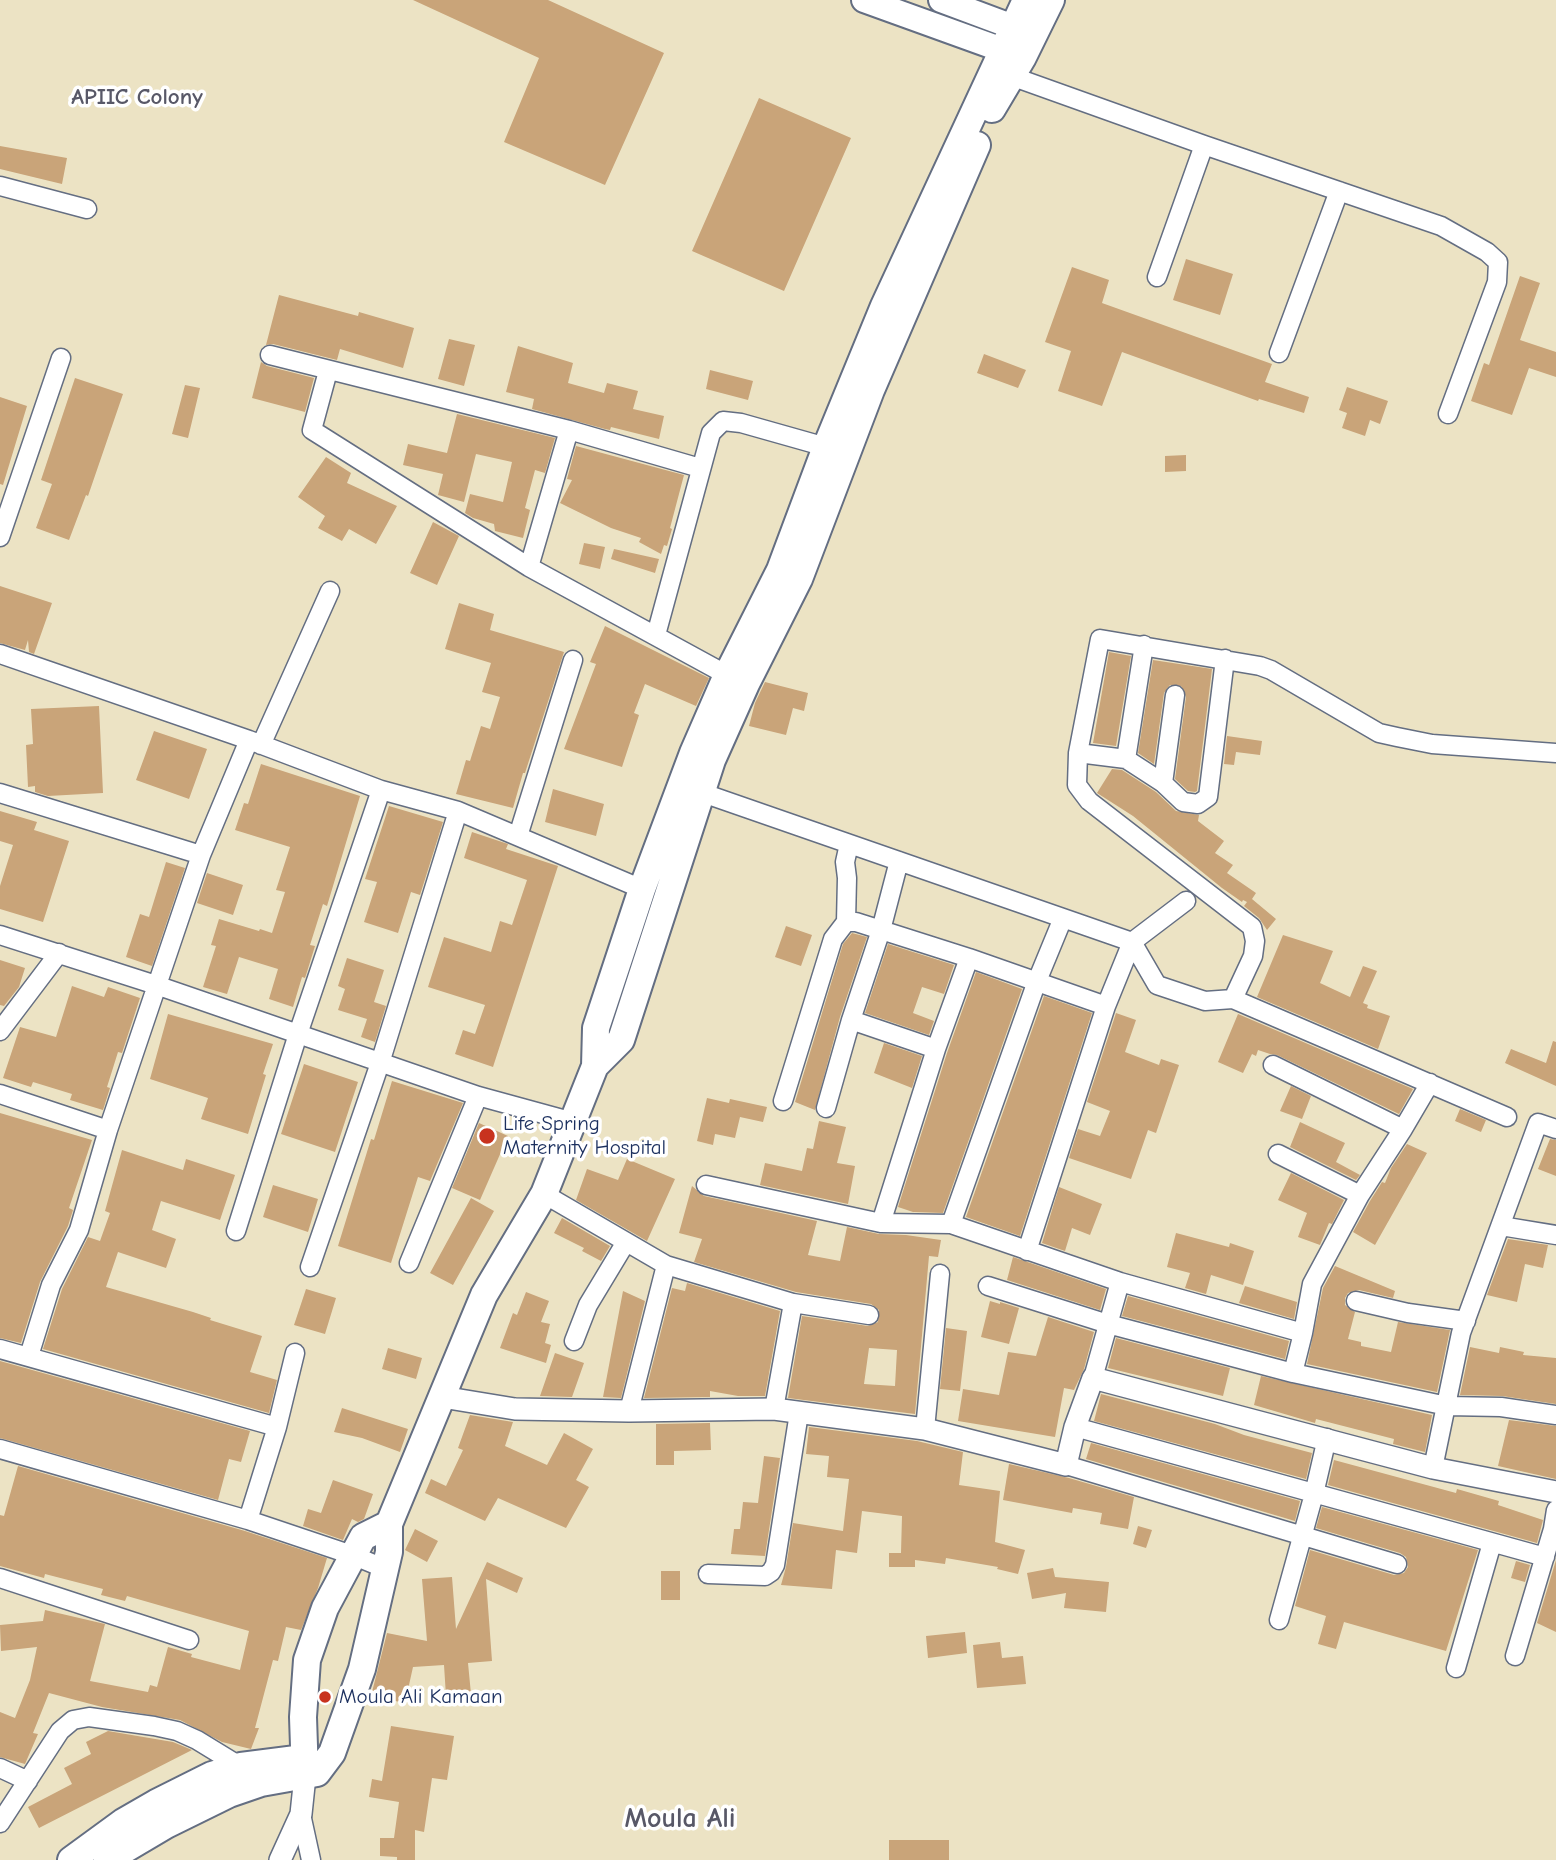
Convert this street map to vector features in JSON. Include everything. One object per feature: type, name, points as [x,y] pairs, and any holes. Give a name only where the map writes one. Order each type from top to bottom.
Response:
[{"type":"main road","points":[[864,0],[1017,49]]},
{"type":"main road","points":[[941,0],[1017,49]]},
{"type":"main road","points":[[595,1066],[621,1040],[700,792],[726,727],[799,579],[871,390],[995,103],[1017,49],[1026,0]]},
{"type":"main road","points":[[71,1860],[123,1822],[212,1775],[241,1766],[305,1767],[317,1773],[332,1753],[362,1669],[386,1569],[389,1552],[388,1524],[484,1295],[544,1194],[573,1122],[595,1066],[596,1028],[642,889],[697,741],[779,570],[826,447],[890,294],[1017,49],[1051,0]]},
{"type":"main road","points":[[305,1767],[303,1717],[307,1660],[325,1608],[352,1555],[363,1538],[388,1524]]},
{"type":"main road","points":[[107,1860],[195,1809],[305,1767]]},
{"type":"street","points":[[1017,49],[1204,145],[1441,226],[1487,252],[1499,262],[1497,282],[1448,414]]},
{"type":"street","points":[[1157,277],[1204,145]]},
{"type":"street","points":[[0,186],[87,209]]},
{"type":"street","points":[[1279,354],[1339,191]]},
{"type":"street","points":[[270,355],[569,430],[700,468]]},
{"type":"street","points":[[0,537],[61,358]]},
{"type":"street","points":[[328,371],[312,430],[529,567],[727,675]]},
{"type":"street","points":[[656,635],[711,433],[723,421],[741,423],[826,447]]},
{"type":"street","points":[[529,567],[569,430]]},
{"type":"street","points":[[29,1356],[51,1285],[79,1230],[107,1130],[201,855],[330,591]]},
{"type":"street","points":[[1233,999],[1254,956],[1252,927],[1089,801],[1077,785],[1079,753],[1100,639],[1226,659],[1271,670],[1379,733],[1432,744],[1556,753]]},
{"type":"street","points":[[1126,759],[1144,645]]},
{"type":"street","points":[[0,654],[255,742],[381,790],[458,811],[642,889]]},
{"type":"street","points":[[1079,753],[1126,759],[1163,783],[1183,802],[1198,804],[1208,797],[1226,659]]},
{"type":"street","points":[[518,836],[573,660]]},
{"type":"street","points":[[1163,783],[1175,695]]},
{"type":"street","points":[[236,1231],[298,1034],[381,790]]},
{"type":"street","points":[[700,792],[1132,942],[1157,985],[1205,1001],[1233,999],[1507,1117]]},
{"type":"street","points":[[0,793],[201,855]]},
{"type":"street","points":[[310,1266],[380,1063],[458,811]]},
{"type":"street","points":[[783,1101],[833,939],[846,922],[845,862],[849,844]]},
{"type":"street","points":[[826,1108],[881,930],[899,861]]},
{"type":"street","points":[[1027,1251],[1106,1006],[1132,942],[1186,901]]},
{"type":"street","points":[[951,1224],[1037,981],[1063,918]]},
{"type":"street","points":[[846,922],[881,930],[969,958],[1106,1006]]},
{"type":"street","points":[[0,935],[156,985],[478,1096],[573,1122]]},
{"type":"street","points":[[0,1031],[59,953]]},
{"type":"street","points":[[881,1223],[936,1049],[969,958]]},
{"type":"street","points":[[851,1020],[936,1049]]},
{"type":"street","points":[[1273,1065],[1403,1129]]},
{"type":"street","points":[[1293,1373],[1312,1284],[1360,1195],[1430,1083]]},
{"type":"street","points":[[0,1094],[107,1130]]},
{"type":"street","points":[[409,1263],[478,1096]]},
{"type":"street","points":[[1433,1468],[1461,1333],[1538,1123],[1556,1129]]},
{"type":"street","points":[[1278,1154],[1360,1195]]},
{"type":"street","points":[[706,1185],[881,1223],[951,1224],[1120,1282],[1303,1333]]},
{"type":"street","points":[[544,1194],[666,1265],[793,1303],[869,1315]]},
{"type":"street","points":[[1501,1226],[1556,1235]]},
{"type":"street","points":[[574,1341],[588,1305],[626,1242]]},
{"type":"street","points":[[629,1412],[666,1265]]},
{"type":"street","points":[[925,1429],[940,1274]]},
{"type":"street","points":[[1066,1465],[1075,1427],[1093,1378],[1120,1282]]},
{"type":"street","points":[[988,1286],[1108,1324],[1293,1373],[1447,1406],[1502,1407],[1556,1415]]},
{"type":"street","points":[[1356,1301],[1408,1313],[1466,1321]]},
{"type":"street","points":[[774,1409],[793,1303]]},
{"type":"street","points":[[0,1349],[277,1427]]},
{"type":"street","points":[[248,1520],[277,1427],[295,1353]]},
{"type":"street","points":[[1093,1378],[1433,1468],[1556,1492]]},
{"type":"street","points":[[442,1397],[515,1409],[629,1412],[774,1409],[925,1429],[1066,1465],[1397,1564]]},
{"type":"street","points":[[708,1574],[765,1576],[775,1565],[799,1413]]},
{"type":"street","points":[[1075,1427],[1545,1557]]},
{"type":"street","points":[[1279,1620],[1327,1438]]},
{"type":"street","points":[[0,1449],[248,1520],[386,1569]]},
{"type":"street","points":[[1515,1656],[1554,1529],[1556,1510]]},
{"type":"street","points":[[1456,1668],[1492,1543]]},
{"type":"street","points":[[0,1578],[189,1640]]},
{"type":"street","points":[[0,1823],[60,1731],[72,1720],[89,1717],[177,1731],[241,1766],[261,1783]]},
{"type":"street","points":[[305,1767],[302,1814],[311,1860]]},
{"type":"street","points":[[0,1768],[27,1781]]},
{"type":"street","points":[[280,1860],[302,1814]]},
{"type":"building","points":[[413,0],[548,0],[664,53],[605,185],[504,142],[539,58]]},
{"type":"building","points":[[759,98],[851,138],[784,291],[692,251]]},
{"type":"building","points":[[0,146],[67,158],[62,184],[0,169]]},
{"type":"building","points":[[1186,259],[1233,274],[1220,315],[1173,300]]},
{"type":"building","points":[[1072,267],[1109,280],[1102,303],[1272,364],[1265,382],[1309,397],[1304,413],[1259,399],[1258,401],[1122,352],[1102,406],[1058,391],[1071,351],[1045,342]]},
{"type":"building","points":[[1520,276],[1540,283],[1520,340],[1556,352],[1556,377],[1529,368],[1512,415],[1471,401],[1484,363],[1489,365]]},
{"type":"building","points":[[279,295],[358,316],[359,312],[414,328],[403,368],[340,349],[337,360],[273,344],[266,345]]},
{"type":"building","points":[[449,339],[475,345],[464,386],[438,379]]},
{"type":"building","points":[[518,346],[573,363],[568,383],[604,393],[607,383],[638,391],[633,409],[664,416],[659,439],[611,427],[610,430],[605,429],[532,409],[534,399],[506,392]]},
{"type":"building","points":[[984,354],[1026,370],[1018,388],[977,373]]},
{"type":"building","points":[[261,362],[314,378],[305,412],[252,398]]},
{"type":"building","points":[[710,370],[753,381],[748,400],[706,389]]},
{"type":"building","points":[[75,378],[123,394],[88,496],[86,495],[69,540],[36,528],[52,484],[41,480]]},
{"type":"building","points":[[185,385],[200,388],[188,438],[172,434]]},
{"type":"building","points":[[1347,387],[1388,401],[1380,424],[1370,420],[1365,436],[1342,428],[1347,413],[1339,410]]},
{"type":"building","points":[[0,397],[27,406],[3,485],[0,484]]},
{"type":"building","points":[[457,414],[555,438],[545,473],[535,470],[525,508],[530,510],[523,538],[495,531],[494,524],[465,513],[470,494],[503,502],[512,462],[476,454],[464,502],[438,495],[443,474],[403,465],[408,444],[447,453]]},
{"type":"building","points":[[576,446],[684,475],[670,528],[672,529],[667,546],[664,545],[661,554],[639,542],[641,538],[611,528],[560,503],[572,480],[567,479]]},
{"type":"building","points":[[1186,455],[1186,471],[1165,472],[1165,456]]},
{"type":"building","points":[[326,457],[351,473],[347,483],[397,506],[376,544],[349,529],[342,541],[318,528],[325,516],[298,497]]},
{"type":"building","points":[[433,522],[459,536],[437,585],[410,573]]},
{"type":"building","points":[[584,543],[605,547],[600,569],[579,564]]},
{"type":"building","points":[[614,549],[659,559],[655,573],[611,559]]},
{"type":"building","points":[[0,586],[52,603],[34,654],[29,652],[28,640],[25,650],[0,643]]},
{"type":"building","points":[[459,603],[494,614],[490,630],[564,652],[513,808],[456,794],[466,760],[470,761],[481,726],[490,729],[500,697],[482,692],[491,663],[445,649]]},
{"type":"building","points":[[605,626],[709,678],[696,706],[645,684],[634,713],[639,715],[622,767],[564,749],[596,664],[590,662]]},
{"type":"building","points":[[1109,652],[1131,656],[1116,746],[1093,743]]},
{"type":"building","points":[[1153,660],[1212,669],[1195,792],[1188,791],[1175,779],[1186,697],[1181,686],[1170,685],[1164,693],[1154,764],[1138,753]]},
{"type":"building","points":[[765,682],[808,693],[804,711],[793,708],[786,735],[749,726],[755,703]]},
{"type":"building","points":[[99,706],[103,793],[48,796],[35,792],[35,786],[28,787],[26,745],[33,744],[31,709]]},
{"type":"building","points":[[154,731],[207,749],[189,799],[136,780]]},
{"type":"building","points":[[1227,736],[1262,741],[1260,755],[1236,752],[1234,765],[1224,764]]},
{"type":"building","points":[[261,764],[360,796],[327,906],[323,904],[310,945],[315,946],[306,975],[305,978],[302,977],[293,1007],[269,999],[278,969],[239,957],[227,994],[203,987],[216,946],[211,945],[219,919],[272,933],[285,892],[276,890],[290,847],[235,830],[244,803],[248,804]]},
{"type":"building","points":[[1112,769],[1122,770],[1156,792],[1176,811],[1199,815],[1198,821],[1224,841],[1215,853],[1233,865],[1227,873],[1256,893],[1252,899],[1276,919],[1267,930],[1259,918],[1244,906],[1247,902],[1242,902],[1222,888],[1133,816],[1097,793]]},
{"type":"building","points":[[553,789],[604,804],[596,836],[545,822]]},
{"type":"building","points":[[389,806],[443,822],[420,895],[411,892],[398,933],[364,922],[377,882],[365,879]]},
{"type":"building","points":[[0,811],[37,822],[34,830],[69,841],[43,922],[0,909],[0,886],[13,845],[0,841]]},
{"type":"building","points":[[472,832],[508,844],[506,849],[558,866],[493,1067],[455,1054],[463,1030],[475,1034],[485,1005],[428,987],[444,937],[491,952],[500,921],[512,925],[527,880],[464,858]]},
{"type":"building","points":[[166,862],[185,868],[152,966],[126,957],[140,914],[149,917]]},
{"type":"building","points":[[207,873],[243,885],[233,915],[197,903]]},
{"type":"building","points":[[786,926],[812,935],[801,966],[775,957]]},
{"type":"building","points":[[852,933],[867,937],[840,1017],[815,1110],[795,1102],[843,944]]},
{"type":"building","points":[[1283,935],[1333,951],[1320,983],[1350,997],[1363,966],[1377,971],[1363,1003],[1368,1005],[1367,1008],[1390,1016],[1378,1049],[1257,997]]},
{"type":"building","points":[[888,944],[954,965],[944,994],[922,987],[913,1013],[934,1021],[929,1035],[865,1013]]},
{"type":"building","points":[[347,958],[384,970],[374,1002],[386,1006],[375,1042],[361,1037],[367,1019],[338,1010],[345,989],[338,986]]},
{"type":"building","points":[[0,960],[25,968],[19,987],[4,1006],[0,1005]]},
{"type":"building","points":[[976,972],[1022,989],[943,1213],[913,1212],[898,1207]]},
{"type":"building","points":[[72,986],[104,997],[108,987],[140,998],[122,1053],[118,1052],[103,1110],[70,1100],[72,1094],[33,1082],[31,1087],[3,1078],[20,1027],[56,1037]]},
{"type":"building","points":[[1044,996],[1092,1013],[1020,1236],[966,1217]]},
{"type":"building","points":[[1116,1013],[1136,1020],[1125,1052],[1159,1065],[1161,1059],[1179,1065],[1156,1133],[1148,1130],[1131,1179],[1069,1158],[1078,1129],[1100,1136],[1110,1111],[1087,1102]]},
{"type":"building","points":[[168,1014],[273,1044],[248,1134],[201,1119],[208,1098],[150,1079]]},
{"type":"building","points":[[1238,1014],[1413,1089],[1399,1114],[1277,1055],[1258,1050],[1256,1056],[1252,1054],[1243,1073],[1218,1062]]},
{"type":"building","points":[[1553,1041],[1556,1042],[1556,1086],[1505,1063],[1511,1049],[1546,1063]]},
{"type":"building","points":[[884,1043],[922,1056],[912,1088],[874,1073]]},
{"type":"building","points":[[304,1064],[358,1082],[335,1152],[281,1134]]},
{"type":"building","points":[[392,1081],[463,1103],[430,1181],[418,1177],[391,1263],[338,1246]]},
{"type":"building","points":[[1291,1086],[1311,1096],[1302,1119],[1280,1111]]},
{"type":"building","points":[[707,1098],[729,1103],[730,1099],[767,1107],[763,1122],[740,1117],[735,1138],[715,1134],[713,1145],[697,1141]]},
{"type":"building","points":[[1460,1109],[1486,1120],[1481,1132],[1455,1121]]},
{"type":"building","points":[[0,1113],[92,1140],[69,1208],[73,1210],[68,1226],[40,1282],[21,1343],[0,1338]]},
{"type":"building","points":[[819,1121],[846,1127],[837,1163],[855,1166],[848,1204],[760,1185],[765,1163],[802,1171],[807,1148],[813,1149]]},
{"type":"building","points":[[1300,1122],[1345,1143],[1336,1162],[1360,1175],[1356,1180],[1290,1147]]},
{"type":"building","points":[[479,1123],[508,1136],[480,1200],[452,1188]]},
{"type":"building","points":[[1550,1139],[1556,1140],[1556,1176],[1538,1169]]},
{"type":"building","points":[[1407,1144],[1427,1153],[1375,1245],[1353,1232]]},
{"type":"building","points":[[122,1150],[183,1170],[186,1159],[235,1175],[220,1220],[161,1201],[152,1230],[176,1239],[166,1268],[118,1252],[106,1287],[193,1312],[262,1336],[250,1372],[277,1380],[269,1413],[43,1349],[62,1289],[88,1237],[100,1241],[110,1213],[105,1211]]},
{"type":"building","points":[[627,1159],[675,1179],[647,1241],[576,1200],[587,1169],[618,1180]]},
{"type":"building","points":[[1291,1173],[1344,1200],[1332,1224],[1329,1223],[1320,1245],[1298,1237],[1307,1213],[1278,1200]]},
{"type":"building","points":[[273,1185],[318,1199],[308,1232],[263,1217]]},
{"type":"building","points":[[692,1186],[704,1196],[817,1221],[808,1255],[840,1261],[847,1227],[879,1234],[941,1240],[938,1257],[929,1256],[915,1414],[788,1398],[802,1316],[868,1326],[878,1322],[879,1310],[871,1304],[796,1292],[694,1262],[702,1239],[679,1233]],"holes":[[[869,1348],[897,1350],[895,1386],[864,1384]]]},
{"type":"building","points":[[1059,1187],[1102,1204],[1090,1235],[1072,1228],[1065,1251],[1042,1243]]},
{"type":"building","points":[[471,1198],[494,1211],[453,1285],[430,1273]]},
{"type":"building","points":[[562,1218],[610,1246],[601,1261],[582,1251],[584,1248],[554,1233]]},
{"type":"building","points":[[1176,1233],[1229,1247],[1230,1243],[1254,1251],[1243,1285],[1211,1275],[1206,1294],[1185,1288],[1190,1273],[1167,1267]]},
{"type":"building","points":[[1508,1239],[1548,1245],[1543,1268],[1525,1264],[1517,1302],[1487,1295]]},
{"type":"building","points":[[1013,1257],[1106,1289],[1100,1310],[1007,1280]]},
{"type":"building","points":[[1335,1266],[1395,1291],[1393,1298],[1359,1290],[1348,1293],[1345,1305],[1355,1312],[1348,1339],[1361,1342],[1361,1346],[1391,1352],[1398,1322],[1450,1330],[1437,1392],[1307,1364],[1323,1288]]},
{"type":"building","points":[[687,1283],[780,1311],[765,1396],[738,1396],[710,1391],[710,1397],[644,1398],[672,1288],[685,1291]]},
{"type":"building","points":[[1245,1286],[1297,1302],[1294,1319],[1239,1303]]},
{"type":"building","points":[[306,1289],[336,1298],[325,1334],[294,1325]]},
{"type":"building","points":[[623,1291],[645,1301],[621,1398],[603,1397]]},
{"type":"building","points":[[526,1292],[549,1301],[541,1322],[550,1324],[545,1343],[551,1345],[546,1363],[500,1348],[513,1313],[517,1315]]},
{"type":"building","points":[[1128,1296],[1289,1341],[1285,1359],[1122,1316]]},
{"type":"building","points":[[990,1301],[1019,1308],[1009,1344],[981,1337]]},
{"type":"building","points":[[1048,1317],[1094,1332],[1084,1369],[1074,1390],[1064,1388],[1055,1437],[958,1421],[963,1389],[999,1395],[1008,1352],[1036,1356]]},
{"type":"building","points":[[946,1328],[967,1331],[960,1391],[940,1389]]},
{"type":"building","points":[[1116,1338],[1230,1368],[1223,1396],[1108,1368]]},
{"type":"building","points":[[1470,1347],[1499,1353],[1500,1347],[1524,1352],[1523,1355],[1556,1358],[1556,1404],[1502,1396],[1460,1395]]},
{"type":"building","points":[[388,1348],[422,1358],[416,1379],[382,1369]]},
{"type":"building","points":[[555,1353],[584,1363],[572,1397],[540,1396]]},
{"type":"building","points":[[0,1361],[250,1431],[241,1462],[229,1459],[218,1500],[0,1438]]},
{"type":"building","points":[[1261,1376],[1432,1415],[1425,1452],[1393,1444],[1394,1439],[1316,1419],[1315,1423],[1254,1405]]},
{"type":"building","points":[[1101,1394],[1312,1453],[1306,1479],[1094,1421]]},
{"type":"building","points":[[342,1408],[408,1429],[400,1452],[362,1438],[334,1432]]},
{"type":"building","points":[[470,1415],[513,1422],[505,1446],[547,1465],[564,1433],[593,1449],[576,1480],[589,1487],[566,1528],[498,1498],[485,1521],[425,1493],[431,1479],[446,1486],[463,1450],[458,1448]]},
{"type":"building","points":[[1509,1420],[1556,1426],[1556,1479],[1498,1466]]},
{"type":"building","points":[[710,1423],[711,1450],[674,1451],[674,1465],[656,1465],[656,1424]]},
{"type":"building","points":[[809,1427],[917,1441],[963,1452],[959,1485],[1000,1491],[995,1542],[1025,1550],[1018,1574],[997,1569],[998,1567],[946,1558],[945,1564],[915,1560],[915,1567],[889,1567],[889,1553],[901,1553],[902,1516],[862,1511],[857,1553],[836,1550],[832,1589],[781,1585],[793,1523],[843,1531],[849,1479],[827,1477],[829,1456],[806,1454]]},
{"type":"building","points":[[1091,1443],[1300,1501],[1295,1521],[1086,1459]]},
{"type":"building","points":[[764,1456],[780,1458],[765,1556],[731,1554],[734,1529],[740,1529],[743,1502],[758,1503]]},
{"type":"building","points":[[1334,1460],[1456,1493],[1457,1489],[1499,1501],[1498,1505],[1543,1520],[1537,1543],[1328,1485]]},
{"type":"building","points":[[1009,1464],[1134,1497],[1128,1529],[1100,1524],[1102,1513],[1073,1508],[1072,1513],[1003,1500]]},
{"type":"building","points":[[18,1466],[245,1531],[327,1558],[301,1630],[286,1627],[278,1661],[273,1660],[255,1728],[259,1728],[251,1749],[222,1742],[180,1720],[102,1707],[49,1693],[33,1733],[38,1734],[25,1764],[0,1757],[0,1712],[15,1718],[30,1680],[37,1647],[1,1651],[0,1625],[43,1621],[45,1610],[105,1624],[90,1681],[148,1692],[150,1685],[157,1687],[168,1647],[192,1654],[191,1657],[240,1670],[249,1631],[127,1596],[125,1601],[101,1595],[103,1589],[45,1574],[44,1578],[0,1566],[0,1515],[4,1516]]},
{"type":"building","points":[[333,1480],[373,1494],[364,1519],[358,1522],[352,1519],[343,1540],[303,1526],[308,1509],[321,1513]]},
{"type":"building","points":[[1322,1507],[1478,1550],[1446,1651],[1344,1622],[1336,1649],[1318,1644],[1326,1616],[1295,1606],[1310,1550],[1394,1575],[1404,1573],[1408,1567],[1406,1557],[1400,1553],[1316,1528]]},
{"type":"building","points":[[1138,1526],[1152,1530],[1146,1548],[1133,1544]]},
{"type":"building","points":[[415,1529],[438,1541],[427,1562],[405,1550]]},
{"type":"building","points":[[1556,1560],[1556,1632],[1537,1623]]},
{"type":"building","points":[[1516,1561],[1530,1565],[1525,1582],[1511,1578]]},
{"type":"building","points":[[487,1562],[523,1578],[517,1593],[486,1579],[492,1661],[468,1663],[471,1694],[446,1696],[444,1665],[413,1667],[405,1703],[371,1696],[387,1633],[427,1641],[422,1579],[452,1577],[456,1629]]},
{"type":"building","points":[[1053,1568],[1055,1577],[1109,1582],[1106,1612],[1064,1608],[1066,1593],[1032,1599],[1027,1573]]},
{"type":"building","points":[[661,1571],[680,1571],[680,1600],[661,1600]]},
{"type":"building","points":[[965,1632],[967,1653],[928,1658],[926,1636]]},
{"type":"building","points":[[1000,1642],[1002,1658],[1023,1656],[1026,1684],[977,1688],[973,1645]]},
{"type":"building","points":[[391,1726],[454,1736],[447,1780],[432,1778],[424,1832],[415,1830],[415,1860],[380,1856],[380,1838],[394,1838],[399,1802],[369,1797],[372,1779],[382,1781]]},
{"type":"building","points":[[108,1731],[173,1742],[192,1750],[39,1828],[28,1807],[72,1784],[64,1768],[91,1754],[86,1742]]},
{"type":"building","points":[[889,1840],[949,1840],[949,1860],[889,1860]]},
{"type":"place","name":"Life Spring Maternity Hospital","points":[[487,1136]]},
{"type":"place","name":"Moula Ali Kamaan","points":[[325,1697]]},
{"type":"district","name":"APIIC Colony","points":[[137,97]]},
{"type":"district","name":"Moula Ali","points":[[680,1819]]}]
